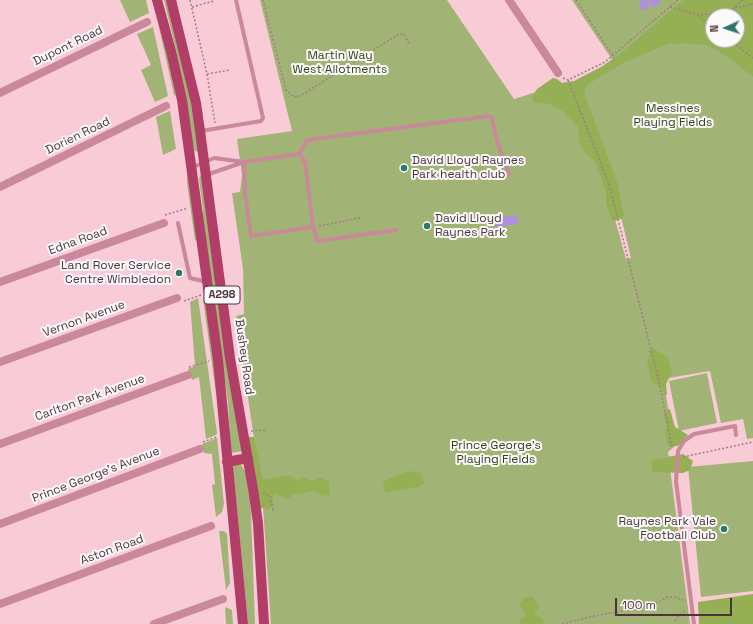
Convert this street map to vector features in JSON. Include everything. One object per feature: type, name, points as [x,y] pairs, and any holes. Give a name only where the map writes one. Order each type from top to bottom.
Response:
[{"type":"main road","name":"A298","points":[[157,0],[171,51],[182,100],[190,168],[218,360],[242,624]]},
{"type":"main road","name":"Bushey Road","points":[[171,0],[196,103],[230,358],[244,432],[258,523],[264,624]]},
{"type":"main road","points":[[227,462],[248,458]]},
{"type":"street","points":[[509,0],[558,73]]},
{"type":"street","name":"Dupont Road","points":[[0,93],[147,22]]},
{"type":"street","name":"Dorien Road","points":[[0,187],[166,106]]},
{"type":"street","name":"Edna Road","points":[[0,282],[164,223]]},
{"type":"street","name":"Vernon Avenue","points":[[0,362],[177,298]]},
{"type":"street","name":"Carlton Park Avenue","points":[[0,444],[188,375]]},
{"type":"street","name":"Prince George's Avenue","points":[[0,524],[200,449]]},
{"type":"street","name":"Aston Road","points":[[0,604],[211,526]]},
{"type":"street","points":[[154,624],[223,599]]},
{"type":"lane","points":[[200,131],[261,122],[263,118],[236,0]]},
{"type":"lane","points":[[299,154],[307,140],[489,116],[492,118],[497,141],[509,174]]},
{"type":"lane","points":[[206,175],[244,162],[299,154]]},
{"type":"lane","points":[[299,154],[302,156],[306,167],[313,227],[317,241],[396,230]]},
{"type":"lane","points":[[190,168],[214,158],[244,162]]},
{"type":"lane","points":[[244,162],[246,179],[245,194],[251,236],[313,227]]},
{"type":"lane","points":[[178,223],[190,278],[207,282]]},
{"type":"lane","points":[[694,624],[676,480],[678,451],[684,440],[694,434],[735,426],[736,435]]},
{"type":"path","points":[[190,0],[207,74],[216,128]]},
{"type":"path","points":[[263,0],[286,90],[294,97],[300,96],[398,34],[404,34],[409,44]]},
{"type":"path","points":[[576,0],[613,56]]},
{"type":"path","points":[[678,0],[605,62],[568,80],[609,184],[659,381],[672,446],[677,462],[686,455],[753,442]]},
{"type":"path","points":[[734,8],[742,0]]},
{"type":"path","points":[[192,7],[214,1]]},
{"type":"path","points":[[737,8],[753,4]]},
{"type":"path","points":[[670,7],[697,15],[705,14]]},
{"type":"path","points":[[697,15],[705,21]]},
{"type":"path","points":[[740,48],[753,58]]},
{"type":"path","points":[[207,74],[230,70]]},
{"type":"path","points":[[164,223],[162,216],[190,207]]},
{"type":"path","points":[[313,227],[360,218]]},
{"type":"path","points":[[177,298],[179,302],[201,294]]},
{"type":"path","points":[[188,375],[185,369],[209,361]]},
{"type":"path","points":[[244,432],[267,430]]},
{"type":"path","points":[[200,449],[201,442],[218,437],[217,431]]},
{"type":"path","points":[[259,492],[270,496],[273,510],[275,512]]},
{"type":"path","points":[[562,624],[594,616],[650,606],[675,596],[692,605]]},
{"type":"path","points":[[675,621],[685,610],[689,609],[693,613]]},
{"type":"green space","points":[[120,0],[146,0],[149,13],[130,22]]},
{"type":"green space","points":[[164,0],[166,0],[190,98],[199,153],[194,150],[176,50]]},
{"type":"green space","points":[[260,0],[447,0],[514,99],[562,84],[588,136],[606,187],[626,259],[631,258],[612,180],[573,84],[613,61],[572,0],[753,0],[753,438],[747,439],[743,419],[721,423],[710,371],[663,379],[675,446],[668,452],[690,624],[271,624],[262,493],[236,316],[244,314],[243,269],[232,193],[240,192],[242,175],[237,139],[292,131]]},
{"type":"green space","points":[[683,0],[753,0],[753,77],[732,60],[713,48],[745,48],[745,8],[705,8],[705,45],[688,43],[668,44],[623,63],[587,85],[584,93],[617,182],[624,216],[621,219],[614,221],[611,219],[606,202],[606,192],[596,164],[585,152],[579,141],[578,127],[561,110],[550,104],[534,102],[532,97],[537,89],[553,78],[562,83],[574,81],[601,67],[620,54]]},
{"type":"green space","points":[[158,23],[169,58],[176,96],[174,95]]},
{"type":"green space","points":[[153,27],[168,96],[155,102],[141,70],[151,65],[137,34]]},
{"type":"green space","points":[[170,111],[176,149],[163,155],[156,117]]},
{"type":"green space","points":[[187,173],[197,239],[195,241],[187,183]]},
{"type":"green space","points":[[201,175],[226,360],[242,451],[231,453],[228,402],[203,228],[203,209],[199,179]]},
{"type":"green space","points":[[198,298],[217,433],[216,435],[206,439],[199,377],[192,380],[188,369],[195,366],[190,302]]},
{"type":"green space","points":[[203,299],[206,302],[215,357],[216,393]]},
{"type":"green space","points":[[653,348],[668,358],[672,373],[666,384],[667,395],[664,395],[662,387],[652,383],[647,361],[650,356],[648,350]]},
{"type":"green space","points":[[707,373],[717,423],[679,431],[669,381]]},
{"type":"green space","points":[[670,409],[675,427],[688,435],[678,446],[668,446],[665,431],[667,425],[663,412]]},
{"type":"green space","points":[[248,437],[254,437],[263,480],[290,475],[299,482],[301,477],[305,477],[311,481],[321,478],[329,482],[330,495],[323,496],[315,491],[293,495],[287,499],[274,494],[272,507],[268,509],[259,508]]},
{"type":"green space","points":[[217,438],[224,504],[222,512],[216,517],[212,485],[215,484],[212,454],[204,453],[202,444]]},
{"type":"green space","points":[[683,454],[693,461],[690,470],[683,473],[653,472],[651,460]]},
{"type":"green space","name":"Raynes Park Vale Football Club","points":[[753,461],[753,591],[701,597],[688,467]]},
{"type":"green space","points":[[235,465],[241,465],[246,473],[251,512],[255,624],[248,624],[233,467]]},
{"type":"green space","points":[[408,471],[421,473],[424,483],[418,487],[385,493],[383,481]]},
{"type":"green space","points":[[219,531],[224,531],[227,534],[230,583],[226,590]]},
{"type":"green space","points":[[753,594],[753,624],[699,624],[698,602]]},
{"type":"green space","points":[[533,597],[539,607],[534,614],[543,619],[544,624],[520,624],[520,620],[527,615],[519,605],[524,598]]},
{"type":"green space","points":[[225,607],[232,610],[233,624],[226,624]]},
{"type":"shaded area","points":[[642,0],[646,0],[648,1],[648,9],[642,10],[639,7],[639,3]]},
{"type":"shaded area","points":[[659,0],[661,2],[654,8],[648,1]]},
{"type":"shaded area","points":[[517,215],[518,224],[495,227],[494,218]]},
{"type":"place","name":"David Lloyd Raynes Park health club","points":[[404,168]]},
{"type":"place","name":"David Lloyd Raynes Park","points":[[427,226]]},
{"type":"place","name":"Land Rover Service Centre Wimbledon","points":[[179,273]]},
{"type":"place","name":"Raynes Park Vale Football Club","points":[[724,529]]},
{"type":"park label","name":"Martin Way West Allotments","points":[[340,63]]},
{"type":"park label","name":"Messines Playing Fields","points":[[673,116]]},
{"type":"park label","name":"Prince George's Playing Fields","points":[[496,453]]}]
